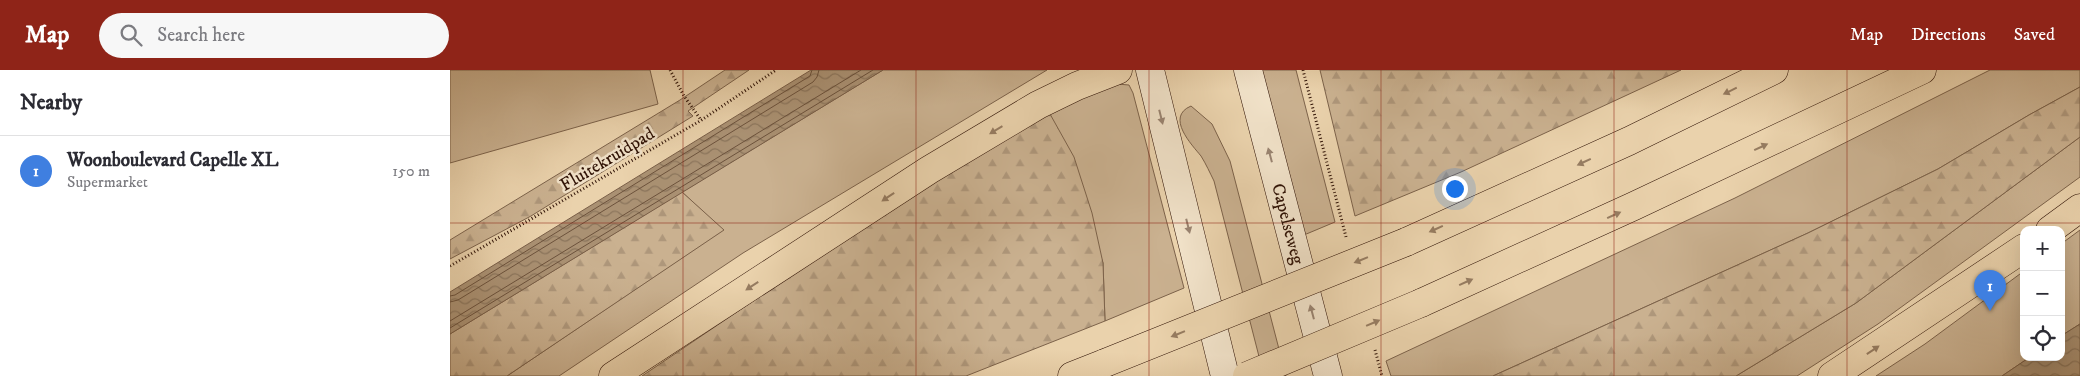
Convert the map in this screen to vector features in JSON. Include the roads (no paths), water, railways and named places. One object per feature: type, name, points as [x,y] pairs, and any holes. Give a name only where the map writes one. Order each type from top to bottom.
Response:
[{"type":"highway","points":[[613,376],[929,170],[1038,106],[1077,86],[1118,70]]},
{"type":"highway","points":[[1072,376],[1406,242],[1629,141],[1774,70]]},
{"type":"highway","points":[[1247,376],[1421,303],[1643,202],[1922,70]]},
{"type":"highway","points":[[2055,226],[2080,208]]},
{"type":"highway","points":[[1832,376],[2020,251]]},
{"type":"main road","points":[[1150,70],[1225,376]]},
{"type":"main road","name":"Capelseweg","points":[[1248,70],[1328,376]]},
{"type":"water","points":[[811,70],[883,70],[450,334],[450,292]]},
{"type":"water","points":[[2080,324],[2080,376],[2002,376],[2024,361],[2065,361],[2065,333]]},
{"type":"place","name":"Woonboulevard Capelle XL","points":[[1990,311]]}]
